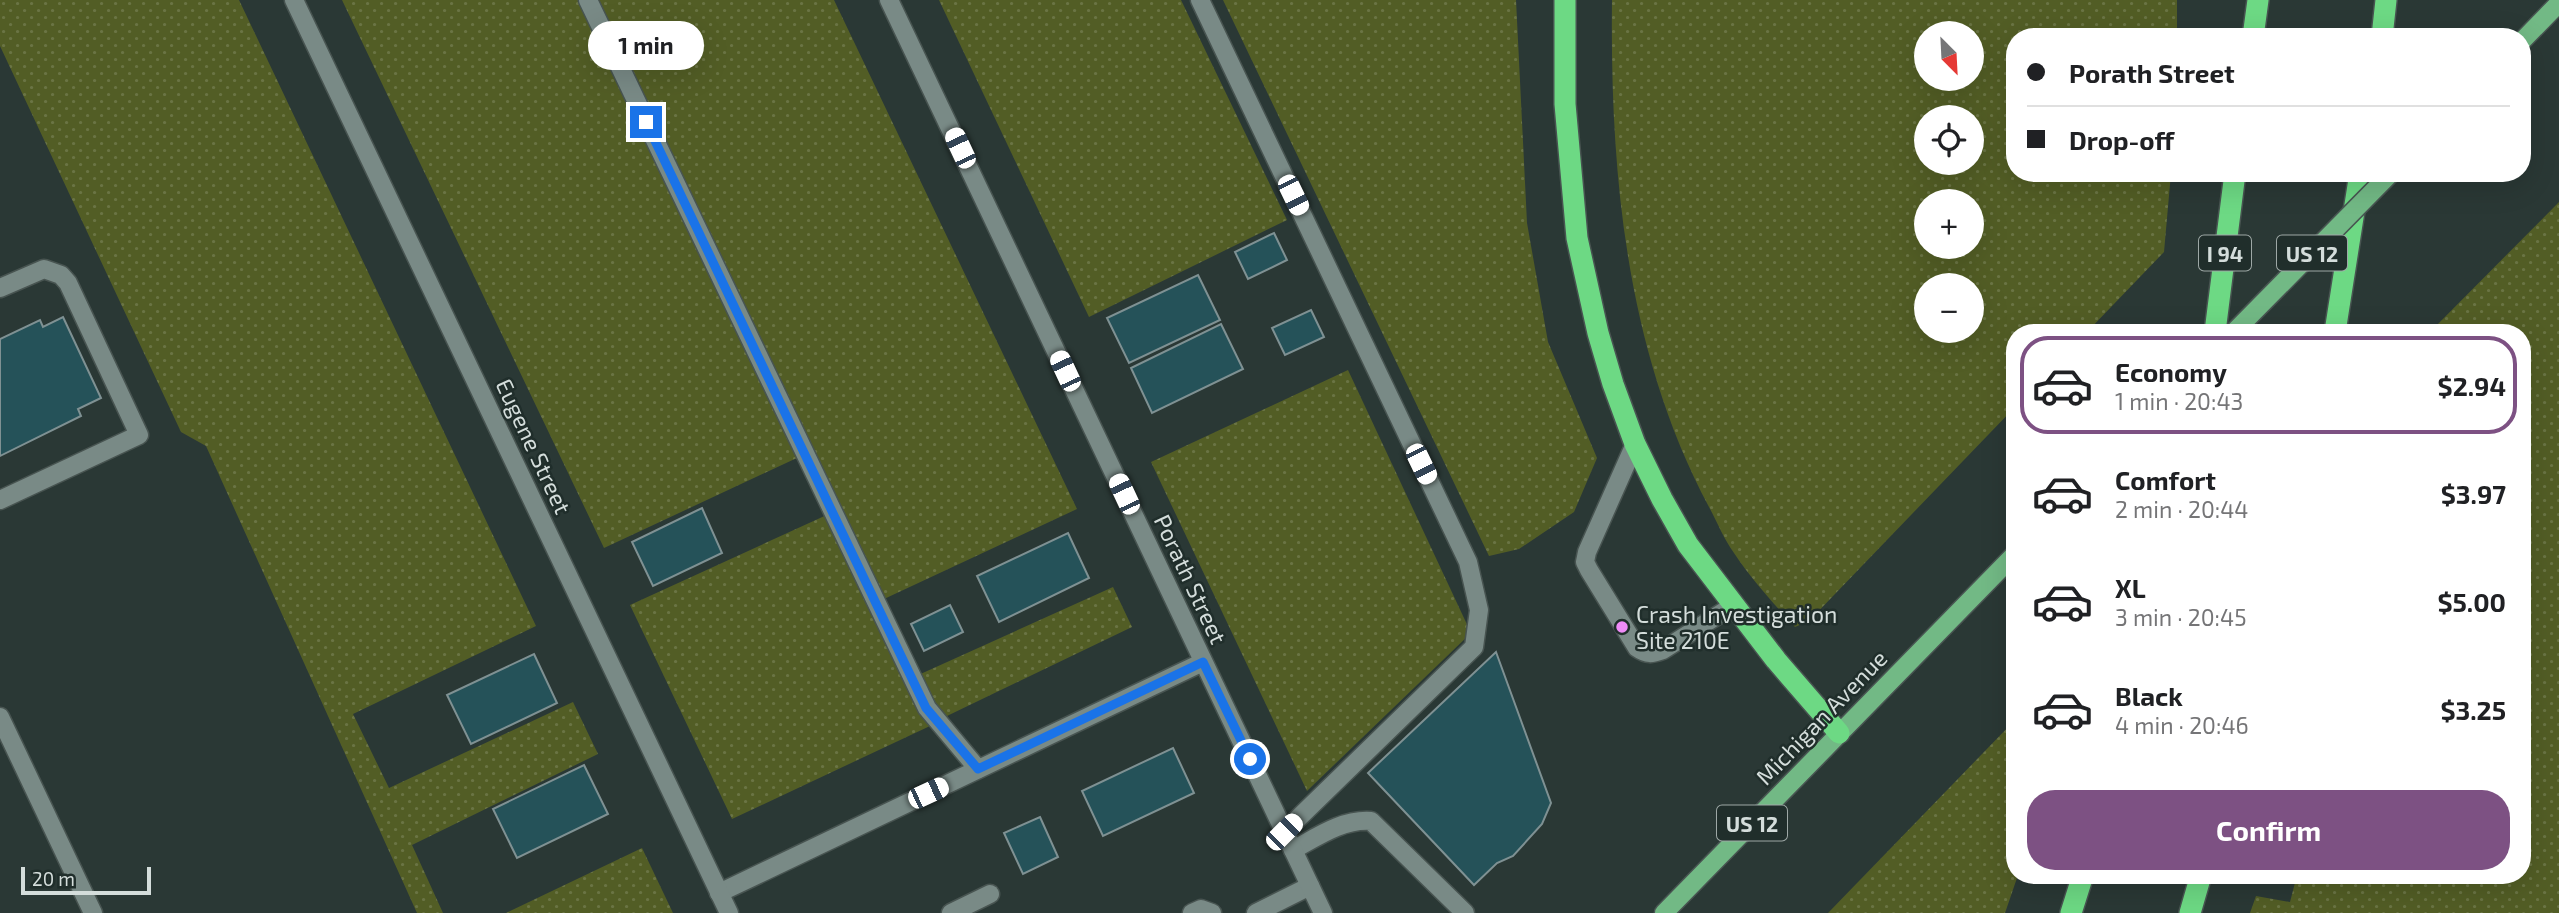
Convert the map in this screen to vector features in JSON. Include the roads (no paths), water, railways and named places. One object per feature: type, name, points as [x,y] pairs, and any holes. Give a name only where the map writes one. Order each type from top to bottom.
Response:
[{"type":"highway","points":[[1565,0],[1565,104],[1577,237],[1598,333],[1635,444],[1688,545],[1776,660],[1839,733]]},
{"type":"highway","points":[[2254,28],[2258,0]]},
{"type":"highway","points":[[2383,28],[2386,0]]},
{"type":"highway","name":"I 94","points":[[2216,324],[2234,182]]},
{"type":"highway","points":[[2336,324],[2359,182]]},
{"type":"highway","points":[[2071,913],[2080,884]]},
{"type":"highway","points":[[2190,913],[2198,884]]},
{"type":"main road","points":[[2531,32],[2559,3]]},
{"type":"main road","name":"US 12","points":[[2242,324],[2382,182]]},
{"type":"main road","name":"Michigan Avenue","points":[[1664,913],[2006,563]]},
{"type":"street","name":"Eugene Street","points":[[294,0],[729,913]]},
{"type":"street","points":[[588,0],[926,708],[978,769]]},
{"type":"street","name":"Porath Street","points":[[889,0],[1323,913]]},
{"type":"street","points":[[1200,0],[1468,562],[1479,610],[1474,647],[1284,832]]},
{"type":"street","points":[[0,288],[44,269],[61,275],[68,284],[139,435],[0,500]]},
{"type":"street","points":[[1635,444],[1587,552],[1585,562],[1589,570],[1637,648],[1644,653],[1653,654],[1663,650],[1734,605]]},
{"type":"street","points":[[719,893],[1203,662]]},
{"type":"street","points":[[0,717],[93,913]]},
{"type":"street","points":[[1293,850],[1345,823],[1371,821],[1465,913]]},
{"type":"street","points":[[1256,913],[1310,886]]},
{"type":"street","points":[[951,913],[990,894]]},
{"type":"street","points":[[1192,913],[1201,909],[1212,913]]},
{"type":"place","name":"Crash Investigation Site 210E","points":[[1622,627]]}]
